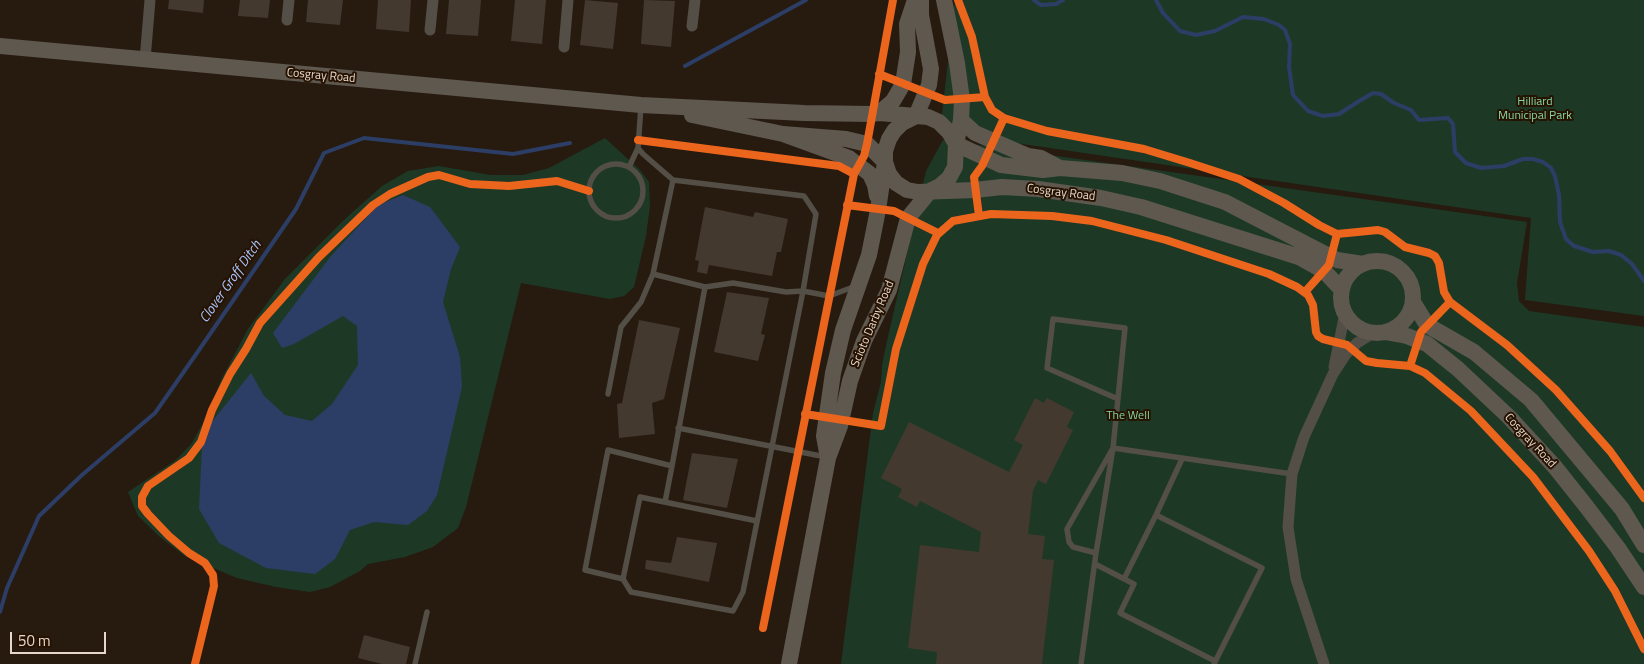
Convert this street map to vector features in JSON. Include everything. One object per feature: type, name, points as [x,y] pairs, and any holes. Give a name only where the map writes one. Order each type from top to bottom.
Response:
[{"type":"main road","points":[[879,113],[894,101],[903,84],[908,52],[907,24],[915,0]]},
{"type":"main road","points":[[916,116],[930,85],[931,69],[921,15],[921,0]]},
{"type":"main road","name":"Scioto Darby Road","points":[[789,664],[828,458],[840,426],[850,381],[864,341],[889,290],[908,218],[930,191],[940,186],[949,178],[955,168],[962,100],[957,63],[944,0]]},
{"type":"main road","name":"Cosgray Road","points":[[0,46],[641,105],[804,112],[879,113],[928,117],[939,122],[949,132],[956,144],[1001,165],[1042,170],[1060,168],[1122,174],[1169,184],[1225,202],[1337,260],[1363,264],[1374,261],[1385,262],[1403,272],[1410,281],[1413,302],[1427,325],[1474,352],[1531,400],[1622,509],[1644,545]]},
{"type":"main road","name":"Cosgray Road","points":[[641,105],[783,134],[846,139],[867,144],[885,162],[889,174],[896,183],[907,190],[918,192],[1002,187],[1038,189],[1101,198],[1141,207],[1299,257],[1324,271],[1342,290]]},
{"type":"main road","name":"Scioto Darby Road","points":[[828,458],[824,436],[833,373],[843,330],[869,255],[878,210],[885,151],[894,131],[902,123],[916,116]]},
{"type":"main road","name":"Cosgray Road","points":[[961,120],[975,133],[1028,156],[1041,158],[1060,168]]},
{"type":"main road","name":"Cosgray Road","points":[[783,134],[849,158],[859,164],[870,174],[875,185],[878,210]]},
{"type":"main road","points":[[1346,313],[1342,302],[1342,290],[1346,279],[1363,264]]},
{"type":"main road","points":[[1379,332],[1396,328],[1404,321],[1410,312],[1413,302]]},
{"type":"main road","name":"Cosgray Road","points":[[1346,313],[1352,323],[1362,329],[1407,336],[1427,344],[1458,369],[1509,417],[1555,467],[1618,548],[1644,587]]},
{"type":"street","points":[[145,60],[150,0]]},
{"type":"street","points":[[287,20],[288,0]]},
{"type":"street","points":[[430,30],[433,0]]},
{"type":"street","points":[[564,47],[568,0]]},
{"type":"street","points":[[692,26],[695,0]]},
{"type":"street","points":[[1333,374],[1346,313]]},
{"type":"street","points":[[1324,664],[1296,579],[1288,526],[1292,474],[1304,437],[1333,374],[1346,354],[1357,343],[1379,332]]},
{"type":"lane","points":[[629,167],[638,148],[641,105]]},
{"type":"lane","points":[[638,148],[673,180],[804,196],[816,214],[803,291],[743,592],[733,611],[631,592],[623,579],[640,497],[757,521]]},
{"type":"lane","points":[[613,164],[629,167],[641,180],[642,199],[637,207],[622,217],[604,215],[596,209],[591,201],[589,191],[593,176],[599,170],[613,164]]},
{"type":"lane","points":[[608,394],[621,327],[641,302],[654,274],[673,180]]},
{"type":"lane","points":[[654,274],[705,287],[733,283],[786,292],[803,291],[829,296],[858,285]]},
{"type":"lane","points":[[665,502],[705,287]]},
{"type":"lane","points":[[1081,664],[1113,448],[1118,399],[1125,328],[1053,319],[1046,368],[1118,399]]},
{"type":"lane","points":[[678,428],[771,445],[828,458]]},
{"type":"lane","points":[[1113,448],[1292,474]]},
{"type":"lane","points":[[1096,553],[1073,547],[1069,542],[1067,529],[1113,448]]},
{"type":"lane","points":[[623,579],[585,570],[608,450],[672,466]]},
{"type":"lane","points":[[1124,578],[1182,459]]},
{"type":"lane","points":[[1095,564],[1134,584],[1120,613],[1214,662],[1262,568],[1156,515]]},
{"type":"lane","points":[[414,664],[427,612]]},
{"type":"green space","name":"Hilliard Municipal Park","points":[[955,0],[1644,0],[1644,316],[1525,300],[1531,218],[940,132]]},
{"type":"green space","points":[[605,138],[640,170],[649,182],[650,206],[646,236],[634,287],[624,296],[610,299],[521,283],[466,507],[458,528],[433,547],[405,557],[368,564],[360,571],[330,587],[310,592],[237,578],[185,556],[160,537],[138,516],[128,492],[176,460],[192,443],[209,412],[221,380],[248,329],[285,279],[345,219],[382,186],[408,171],[439,166],[490,175],[523,175],[549,168]]},
{"type":"green space","name":"The Well","points":[[943,140],[1527,222],[1517,283],[1519,301],[1529,311],[1644,327],[1644,664],[841,664],[873,413],[881,382],[882,365],[926,171]]},
{"type":"water","points":[[403,195],[430,207],[460,247],[451,269],[443,302],[460,357],[462,387],[437,495],[427,511],[408,525],[374,522],[350,530],[335,559],[315,574],[266,568],[219,543],[199,509],[202,446],[211,423],[251,373],[264,396],[285,415],[312,421],[332,404],[358,365],[357,326],[343,316],[294,344],[282,348],[273,333],[331,256],[378,205]]},
{"type":"building","points":[[169,0],[204,0],[203,13],[168,9]]},
{"type":"building","points":[[240,0],[270,0],[268,18],[238,16]]},
{"type":"building","points":[[308,0],[343,0],[340,25],[306,22]]},
{"type":"building","points":[[378,0],[411,0],[409,32],[376,29]]},
{"type":"building","points":[[449,0],[481,0],[478,36],[446,34]]},
{"type":"building","points":[[515,0],[546,0],[542,44],[511,41]]},
{"type":"building","points":[[585,0],[618,3],[613,49],[580,45]]},
{"type":"building","points":[[644,0],[675,1],[671,47],[641,44]]},
{"type":"building","points":[[705,207],[753,217],[755,212],[788,219],[781,252],[777,252],[772,276],[709,265],[707,274],[697,272],[699,261],[695,260]]},
{"type":"building","points":[[727,292],[769,298],[761,334],[765,335],[758,361],[714,352]]},
{"type":"building","points":[[639,320],[680,328],[664,399],[652,403],[655,434],[619,438],[617,404],[622,403]]},
{"type":"building","name":"The Well","points":[[1035,398],[1044,403],[1047,398],[1074,412],[1067,427],[1073,430],[1046,484],[1038,480],[1033,491],[1028,534],[1045,536],[1042,559],[1054,560],[1042,664],[936,664],[937,652],[908,648],[920,545],[979,552],[981,532],[920,501],[917,507],[898,497],[902,489],[881,478],[909,422],[1009,472],[1023,445],[1014,440]]},
{"type":"building","points":[[692,453],[738,459],[727,508],[683,500]]},
{"type":"building","points":[[677,537],[717,543],[709,582],[645,569],[646,560],[671,563]]},
{"type":"building","points":[[364,635],[410,647],[406,664],[382,664],[358,658]]},
{"type":"waterway","name":"Clover Groff Ditch","points":[[685,66],[806,0]]},
{"type":"waterway","name":"Clover Groff Ditch","points":[[1034,0],[1041,5],[1056,4],[1063,0]]},
{"type":"waterway","name":"Clover Groff Ditch","points":[[1156,0],[1163,13],[1180,31],[1196,35],[1215,31],[1243,17],[1264,19],[1279,25],[1285,30],[1290,44],[1289,67],[1293,95],[1308,111],[1323,116],[1339,114],[1373,93],[1381,94],[1394,103],[1411,110],[1419,120],[1448,118],[1453,124],[1455,152],[1466,163],[1481,168],[1504,166],[1523,159],[1543,162],[1551,168],[1555,176],[1559,195],[1560,222],[1566,239],[1574,246],[1593,252],[1609,251],[1621,255],[1632,264],[1644,281]]},
{"type":"waterway","name":"Clover Groff Ditch","points":[[0,612],[7,588],[39,516],[82,475],[155,413],[296,209],[324,153],[364,138],[513,154],[570,143]]},
{"type":"cycle path","points":[[763,628],[854,174],[864,156],[867,144],[893,0]]},
{"type":"cycle path","points":[[958,0],[972,37],[985,97],[992,110],[1004,118],[1047,131],[1144,149],[1190,163],[1239,179],[1337,234],[1378,230],[1385,232],[1405,247],[1435,256],[1439,263],[1444,292],[1450,302],[1507,345],[1556,390],[1610,451],[1644,498]]},
{"type":"cycle path","points":[[879,74],[945,100],[985,97]]},
{"type":"cycle path","points":[[979,216],[974,177],[982,166],[1004,118]]},
{"type":"cycle path","points":[[638,140],[839,166],[854,174]]},
{"type":"cycle path","points":[[195,664],[214,586],[213,575],[205,563],[189,553],[169,536],[148,514],[142,506],[142,497],[148,486],[189,458],[201,442],[212,410],[230,374],[260,323],[319,257],[373,205],[390,194],[428,177],[439,175],[470,184],[509,186],[557,181],[589,191]]},
{"type":"cycle path","points":[[847,205],[894,211],[938,233]]},
{"type":"cycle path","points":[[805,414],[881,426],[896,349],[923,264],[937,235],[953,221],[991,214],[1052,216],[1092,221],[1166,240],[1269,274],[1297,287],[1308,295],[1313,305],[1318,336],[1347,345],[1366,361],[1410,366],[1425,373],[1471,411],[1533,477],[1589,551],[1615,591],[1644,649]]},
{"type":"cycle path","points":[[1305,292],[1329,265],[1337,234]]},
{"type":"cycle path","points":[[1410,366],[1421,332],[1450,302]]}]
